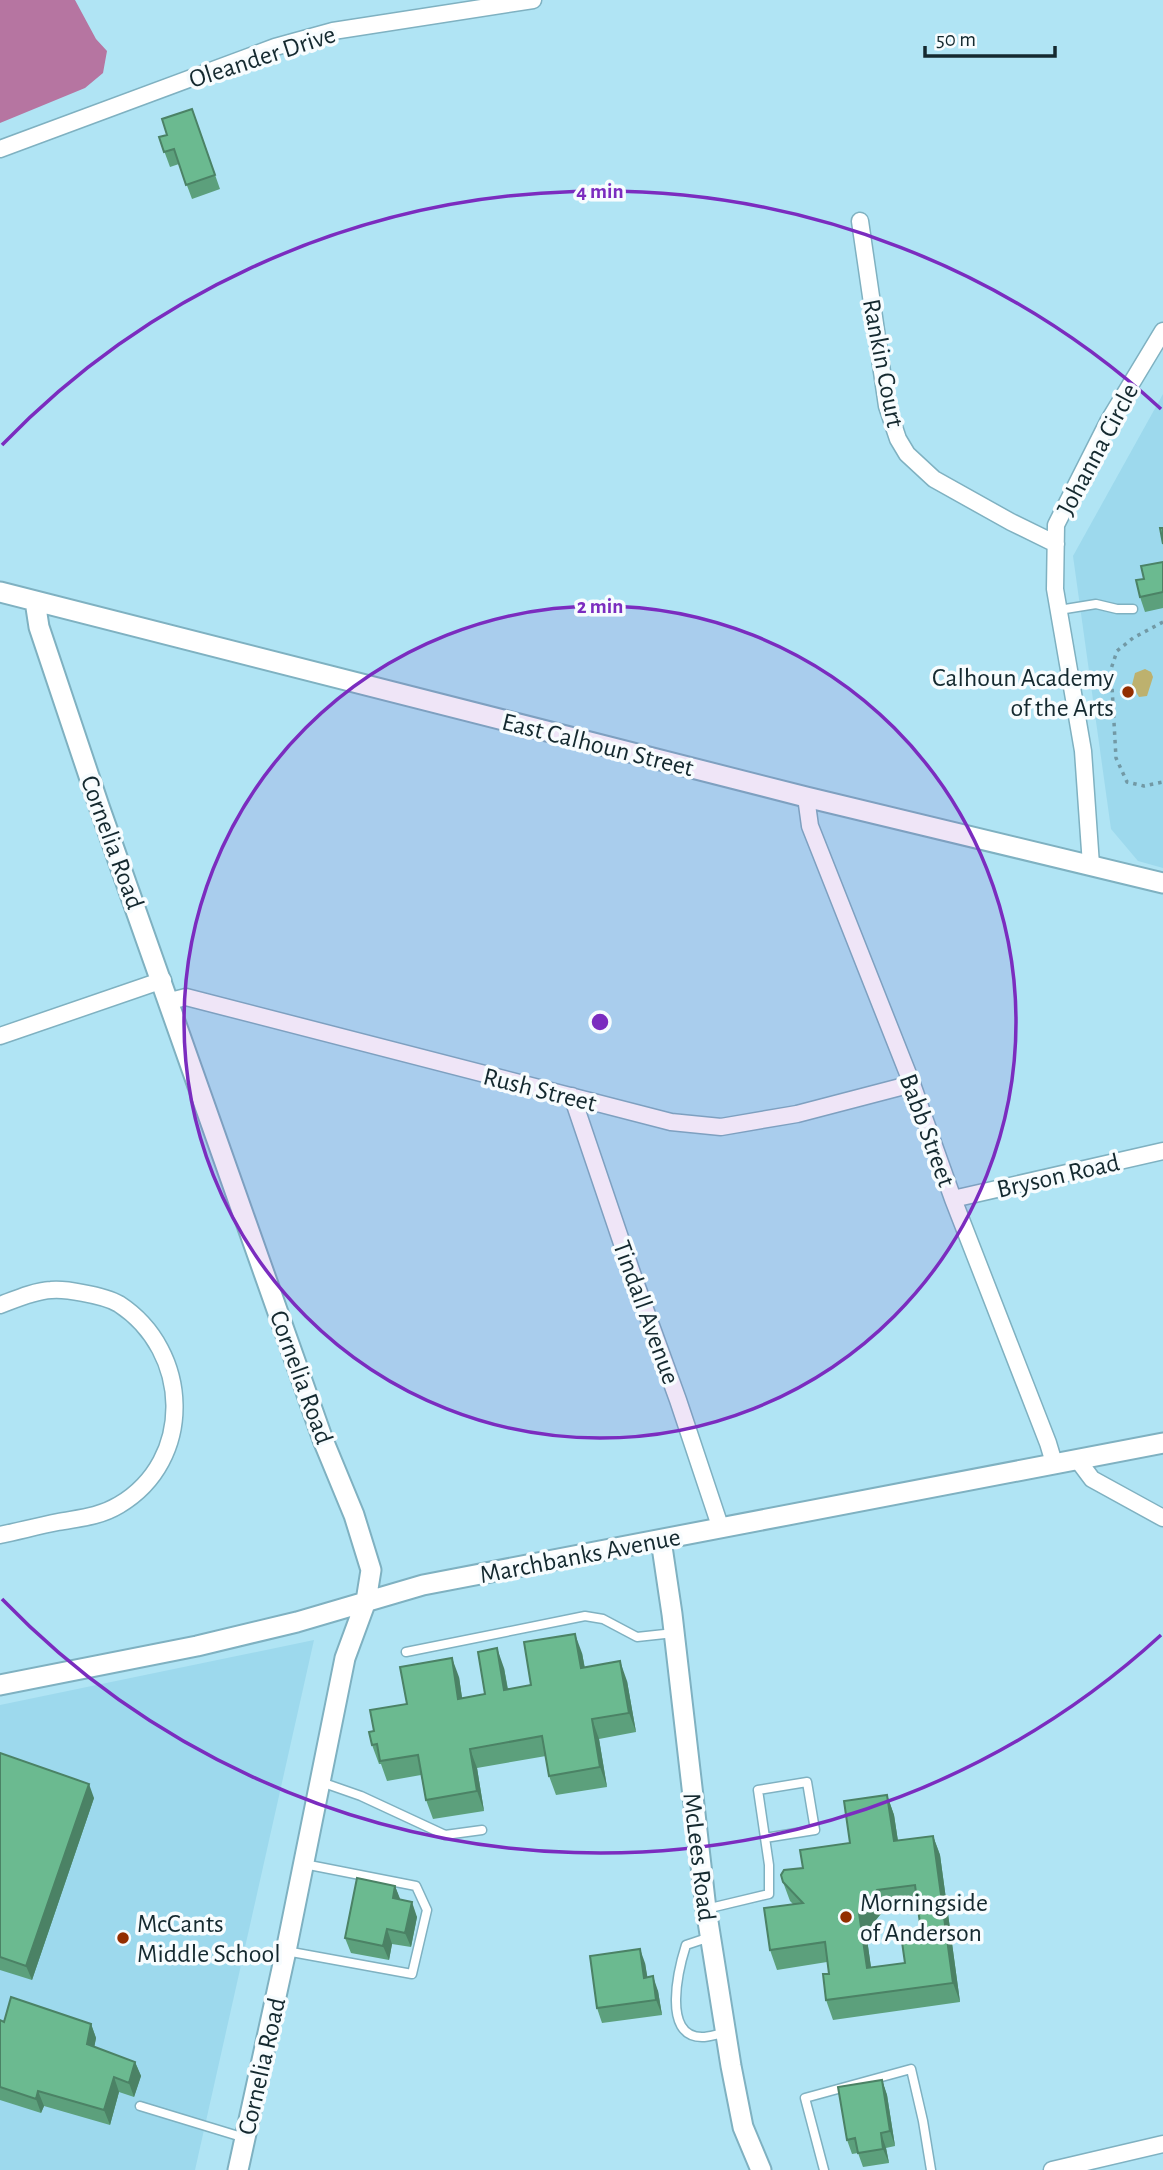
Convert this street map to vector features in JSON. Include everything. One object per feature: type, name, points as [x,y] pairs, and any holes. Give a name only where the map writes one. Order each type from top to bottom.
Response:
[{"type":"street","name":"Oleander Drive","points":[[0,149],[275,47],[332,31],[533,0]]},
{"type":"street","name":"Rankin Court","points":[[860,222],[887,406],[891,423],[903,447],[919,467],[934,479],[1056,544]]},
{"type":"street","name":"Johanna Circle","points":[[1091,865],[1083,751],[1055,590],[1056,525],[1108,422],[1163,331]]},
{"type":"street","name":"East Calhoun Street","points":[[0,592],[806,797],[1163,883]]},
{"type":"street","name":"Cornelia Road","points":[[35,601],[39,626],[100,808],[163,980],[323,1440],[354,1514],[371,1570],[366,1601],[345,1658],[286,1951],[237,2170]]},
{"type":"street","name":"Babb Street","points":[[806,797],[810,826],[912,1084],[1054,1463]]},
{"type":"street","points":[[0,1036],[163,980]]},
{"type":"street","name":"Rush Street","points":[[170,1001],[186,997],[671,1122],[721,1127],[797,1114],[912,1084]]},
{"type":"street","name":"Tindall Avenue","points":[[572,1096],[721,1529]]},
{"type":"street","name":"Bryson Road","points":[[953,1199],[1163,1150]]},
{"type":"street","points":[[0,1305],[52,1289],[94,1295],[117,1303],[139,1322],[162,1350],[172,1377],[174,1396],[174,1427],[168,1446],[154,1472],[134,1494],[118,1506],[100,1514],[0,1535]]},
{"type":"street","name":"Marchbanks Avenue","points":[[0,1685],[197,1646],[297,1622],[423,1585],[1163,1443]]},
{"type":"street","points":[[1077,1459],[1092,1479],[1163,1518]]},
{"type":"street","name":"McLees Road","points":[[661,1540],[706,1909],[725,2032],[743,2127],[761,2170]]},
{"type":"street","points":[[1052,2170],[1163,2144]]},
{"type":"lane","points":[[1059,610],[1096,604],[1116,609],[1133,609]]},
{"type":"lane","points":[[406,1652],[585,1616],[603,1619],[637,1637],[674,1633]]},
{"type":"lane","points":[[321,1782],[445,1835],[482,1829]]},
{"type":"lane","points":[[706,1909],[769,1894],[769,1865],[765,1838],[758,1790],[807,1782],[815,1830],[765,1838]]},
{"type":"lane","points":[[286,1951],[412,1974],[427,1910],[416,1886],[304,1864]]},
{"type":"lane","points":[[710,1937],[685,1945],[675,1995],[679,2020],[689,2033],[700,2037],[725,2032]]},
{"type":"lane","points":[[824,2170],[805,2098],[911,2069],[931,2170]]},
{"type":"lane","points":[[140,2106],[245,2138]]},
{"type":"path","points":[[1163,622],[1133,638],[1117,651],[1111,669],[1116,758],[1127,782],[1144,786],[1163,782]]},
{"type":"shaded area","points":[[0,0],[75,0],[96,39],[107,51],[103,73],[85,88],[0,123]]},
{"type":"shaded area","name":"Calhoun Academy of the Arts","points":[[1163,394],[1163,868],[1138,861],[1111,829],[1073,556]]},
{"type":"shaded area","points":[[1145,669],[1151,672],[1153,677],[1147,696],[1139,697],[1132,685],[1135,673]]},
{"type":"shaded area","name":"McCants Middle School","points":[[314,1640],[195,2170],[0,2170],[0,1705]]},
{"type":"building","points":[[192,109],[215,175],[186,185],[174,149],[164,152],[159,137],[167,135],[162,119]]},
{"type":"building","points":[[1163,562],[1163,592],[1140,597],[1136,580],[1144,579],[1141,566]]},
{"type":"building","points":[[575,1634],[581,1668],[620,1661],[629,1713],[592,1719],[600,1767],[549,1776],[542,1736],[470,1749],[477,1791],[426,1800],[418,1755],[380,1761],[377,1744],[372,1745],[369,1732],[374,1731],[370,1710],[407,1704],[400,1667],[452,1658],[458,1699],[485,1694],[478,1652],[497,1648],[504,1690],[531,1685],[524,1642]]},
{"type":"building","points":[[0,1753],[89,1784],[26,1966],[0,1957]]},
{"type":"building","name":"Morningside of Anderson","points":[[887,1795],[894,1841],[933,1836],[953,1983],[826,2000],[823,1974],[829,1974],[825,1942],[770,1950],[764,1908],[803,1903],[783,1882],[781,1875],[784,1870],[803,1868],[800,1850],[850,1843],[844,1801]],"holes":[[[915,1885],[922,1939],[902,1942],[905,1963],[867,1968],[859,1913],[877,1890]]]},
{"type":"building","points":[[357,1878],[395,1886],[393,1898],[412,1902],[405,1933],[387,1929],[383,1946],[345,1938]]},
{"type":"building","points":[[640,1949],[644,1978],[653,1976],[656,2000],[597,2008],[590,1956]]},
{"type":"building","points":[[11,1997],[91,2024],[87,2044],[135,2062],[129,2083],[114,2077],[104,2110],[38,2091],[36,2099],[0,2087],[0,2020],[4,2022]]},
{"type":"building","points":[[882,2080],[890,2131],[881,2133],[883,2149],[858,2153],[855,2138],[847,2140],[838,2087]]},
{"type":"place","name":"Calhoun Academy of the Arts","points":[[1128,692]]},
{"type":"place","name":"Morningside of Anderson","points":[[846,1917]]},
{"type":"place","name":"McCants Middle School","points":[[123,1938]]}]
